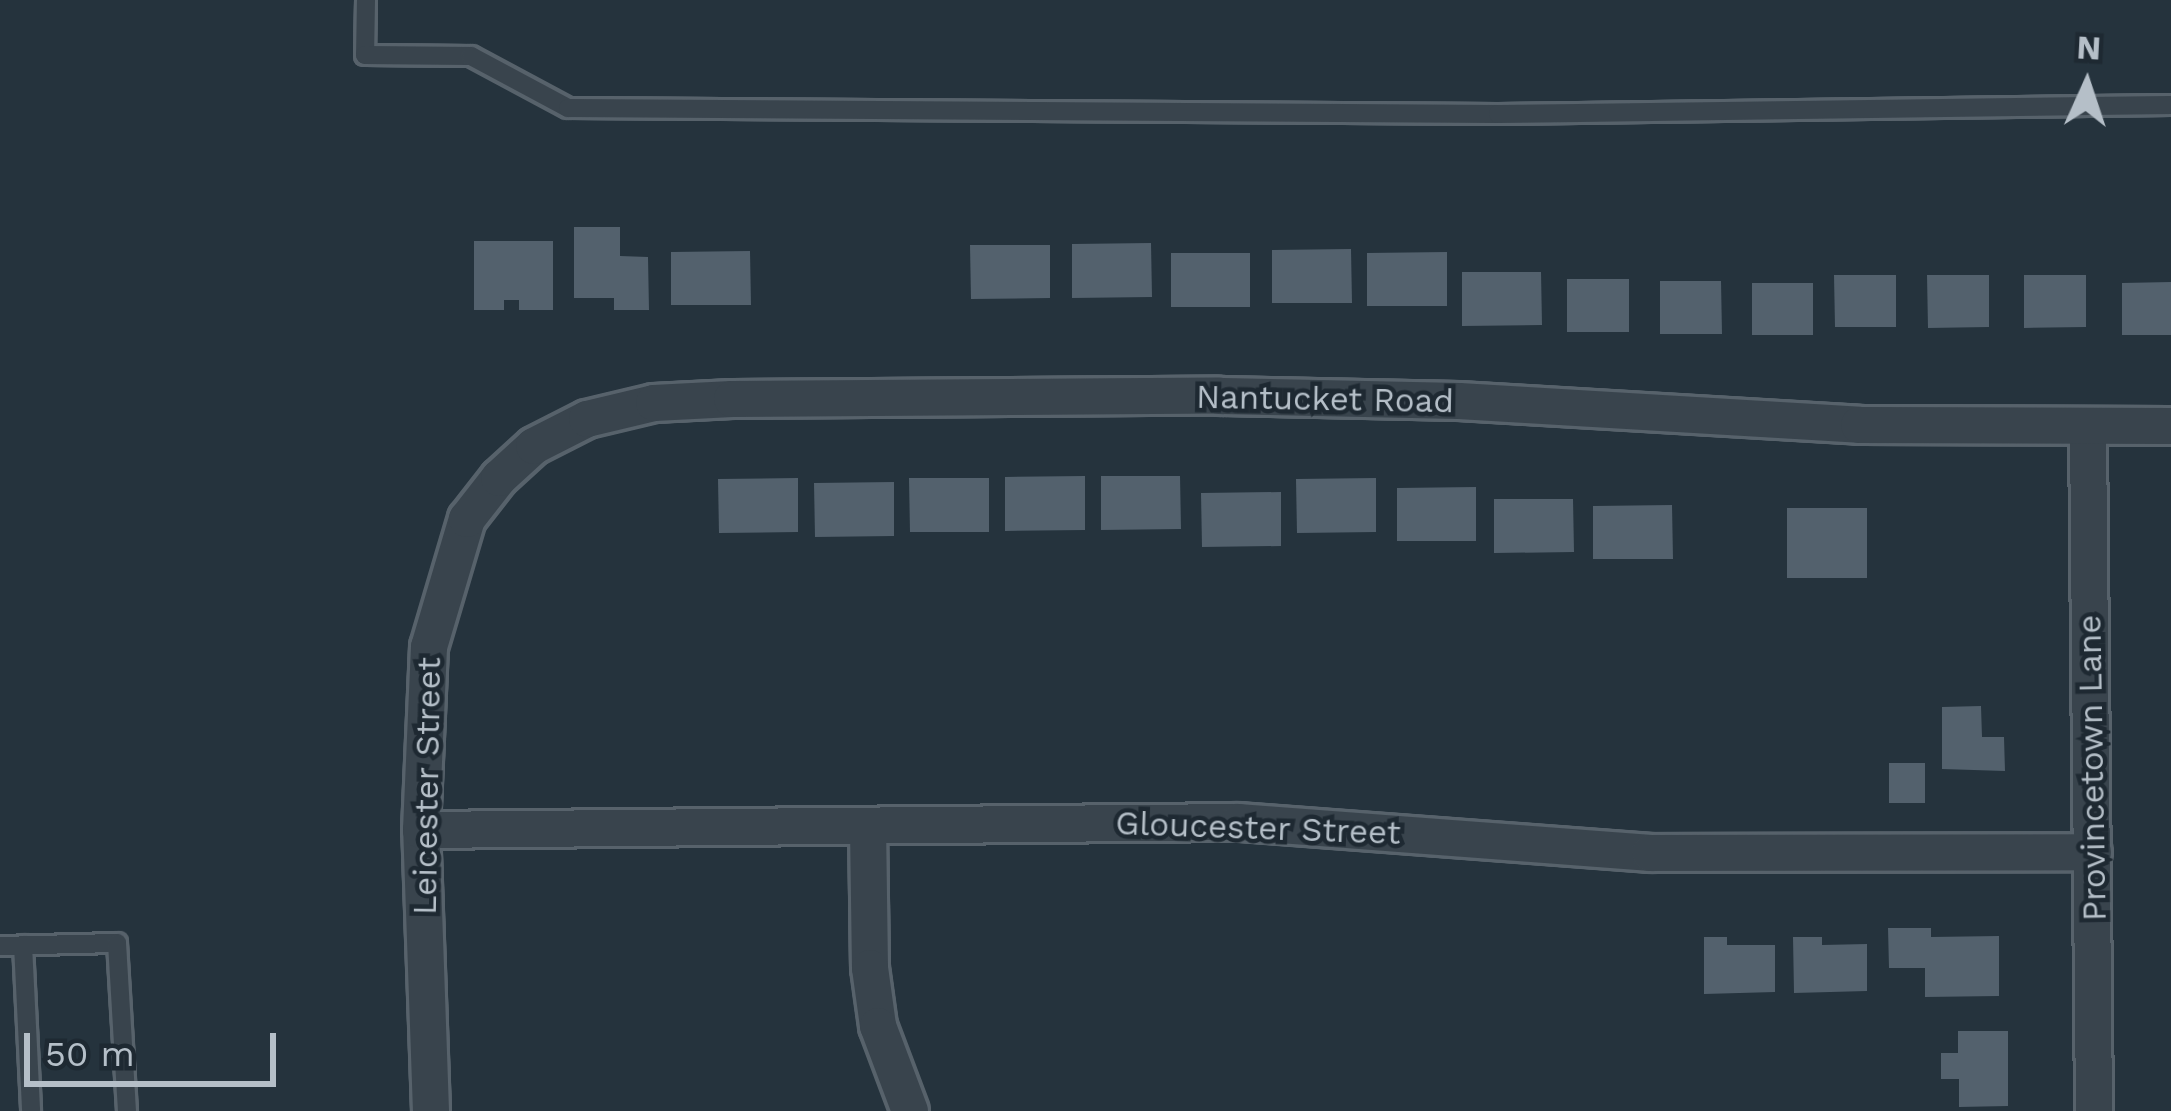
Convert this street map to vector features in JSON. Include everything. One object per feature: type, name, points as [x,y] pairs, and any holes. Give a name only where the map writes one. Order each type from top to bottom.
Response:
[{"type":"street","name":"Nantucket Road","points":[[499,478],[534,446],[587,419],[653,403],[732,399],[1459,401],[1859,425],[2171,426]]},
{"type":"street","name":"Provincetown Lane","points":[[2088,426],[2094,1111]]},
{"type":"street","name":"Leicester Street","points":[[430,1111],[421,830],[429,647],[467,519],[499,478]]},
{"type":"street","name":"Gloucester Street","points":[[421,830],[1239,822],[1650,853],[2093,852]]},
{"type":"street","points":[[868,826],[870,968],[878,1026],[910,1111]]},
{"type":"lane","points":[[366,0],[365,55],[471,56],[568,108],[1498,114],[2171,105]]},
{"type":"lane","points":[[0,946],[117,943],[128,1111]]},
{"type":"lane","points":[[23,946],[32,1111]]},
{"type":"building","points":[[574,227],[620,227],[620,256],[648,257],[649,310],[614,310],[614,298],[574,298]]},
{"type":"building","points":[[474,241],[553,241],[553,310],[519,310],[519,300],[504,300],[504,310],[474,310]]},
{"type":"building","points":[[1151,243],[1152,297],[1072,298],[1072,244]]},
{"type":"building","points":[[970,245],[1050,245],[1050,298],[971,299]]},
{"type":"building","points":[[1351,249],[1352,303],[1272,303],[1272,250]]},
{"type":"building","points":[[750,251],[751,305],[671,305],[671,252]]},
{"type":"building","points":[[1447,252],[1447,306],[1367,306],[1367,253]]},
{"type":"building","points":[[1171,253],[1250,253],[1250,307],[1171,307]]},
{"type":"building","points":[[1462,272],[1541,272],[1542,325],[1462,326]]},
{"type":"building","points":[[1834,275],[1896,275],[1896,327],[1835,327]]},
{"type":"building","points":[[1927,275],[1989,275],[1989,327],[1928,328]]},
{"type":"building","points":[[2024,275],[2086,275],[2086,327],[2024,328]]},
{"type":"building","points":[[1567,279],[1629,279],[1629,332],[1567,332]]},
{"type":"building","points":[[1660,281],[1721,281],[1722,334],[1660,334]]},
{"type":"building","points":[[2171,282],[2171,335],[2122,335],[2122,283]]},
{"type":"building","points":[[1752,283],[1813,283],[1813,335],[1752,335]]},
{"type":"building","points":[[1085,476],[1085,530],[1005,531],[1005,477]]},
{"type":"building","points":[[1101,476],[1180,476],[1181,529],[1101,530]]},
{"type":"building","points":[[798,478],[798,532],[719,533],[718,479]]},
{"type":"building","points":[[909,478],[989,478],[989,532],[910,532]]},
{"type":"building","points":[[1376,478],[1376,532],[1297,533],[1296,479]]},
{"type":"building","points":[[894,482],[894,536],[815,537],[814,483]]},
{"type":"building","points":[[1476,487],[1476,541],[1397,541],[1397,488]]},
{"type":"building","points":[[1281,492],[1281,546],[1202,547],[1201,493]]},
{"type":"building","points":[[1494,499],[1573,499],[1574,552],[1494,553]]},
{"type":"building","points":[[1672,505],[1673,559],[1593,559],[1593,506]]},
{"type":"building","points":[[1787,508],[1867,508],[1867,578],[1787,578]]},
{"type":"building","points":[[1981,706],[1982,737],[2004,737],[2005,771],[1942,769],[1942,707]]},
{"type":"building","points":[[1889,763],[1925,763],[1925,803],[1889,803]]},
{"type":"building","points":[[1888,928],[1931,928],[1931,937],[1999,936],[1999,996],[1925,997],[1925,968],[1889,968]]},
{"type":"building","points":[[1704,937],[1727,937],[1727,945],[1775,945],[1775,992],[1704,994]]},
{"type":"building","points":[[1793,937],[1822,937],[1822,945],[1867,944],[1867,991],[1794,993]]},
{"type":"building","points":[[1958,1031],[2008,1031],[2008,1106],[1959,1107],[1959,1079],[1941,1079],[1941,1053],[1958,1053]]}]
